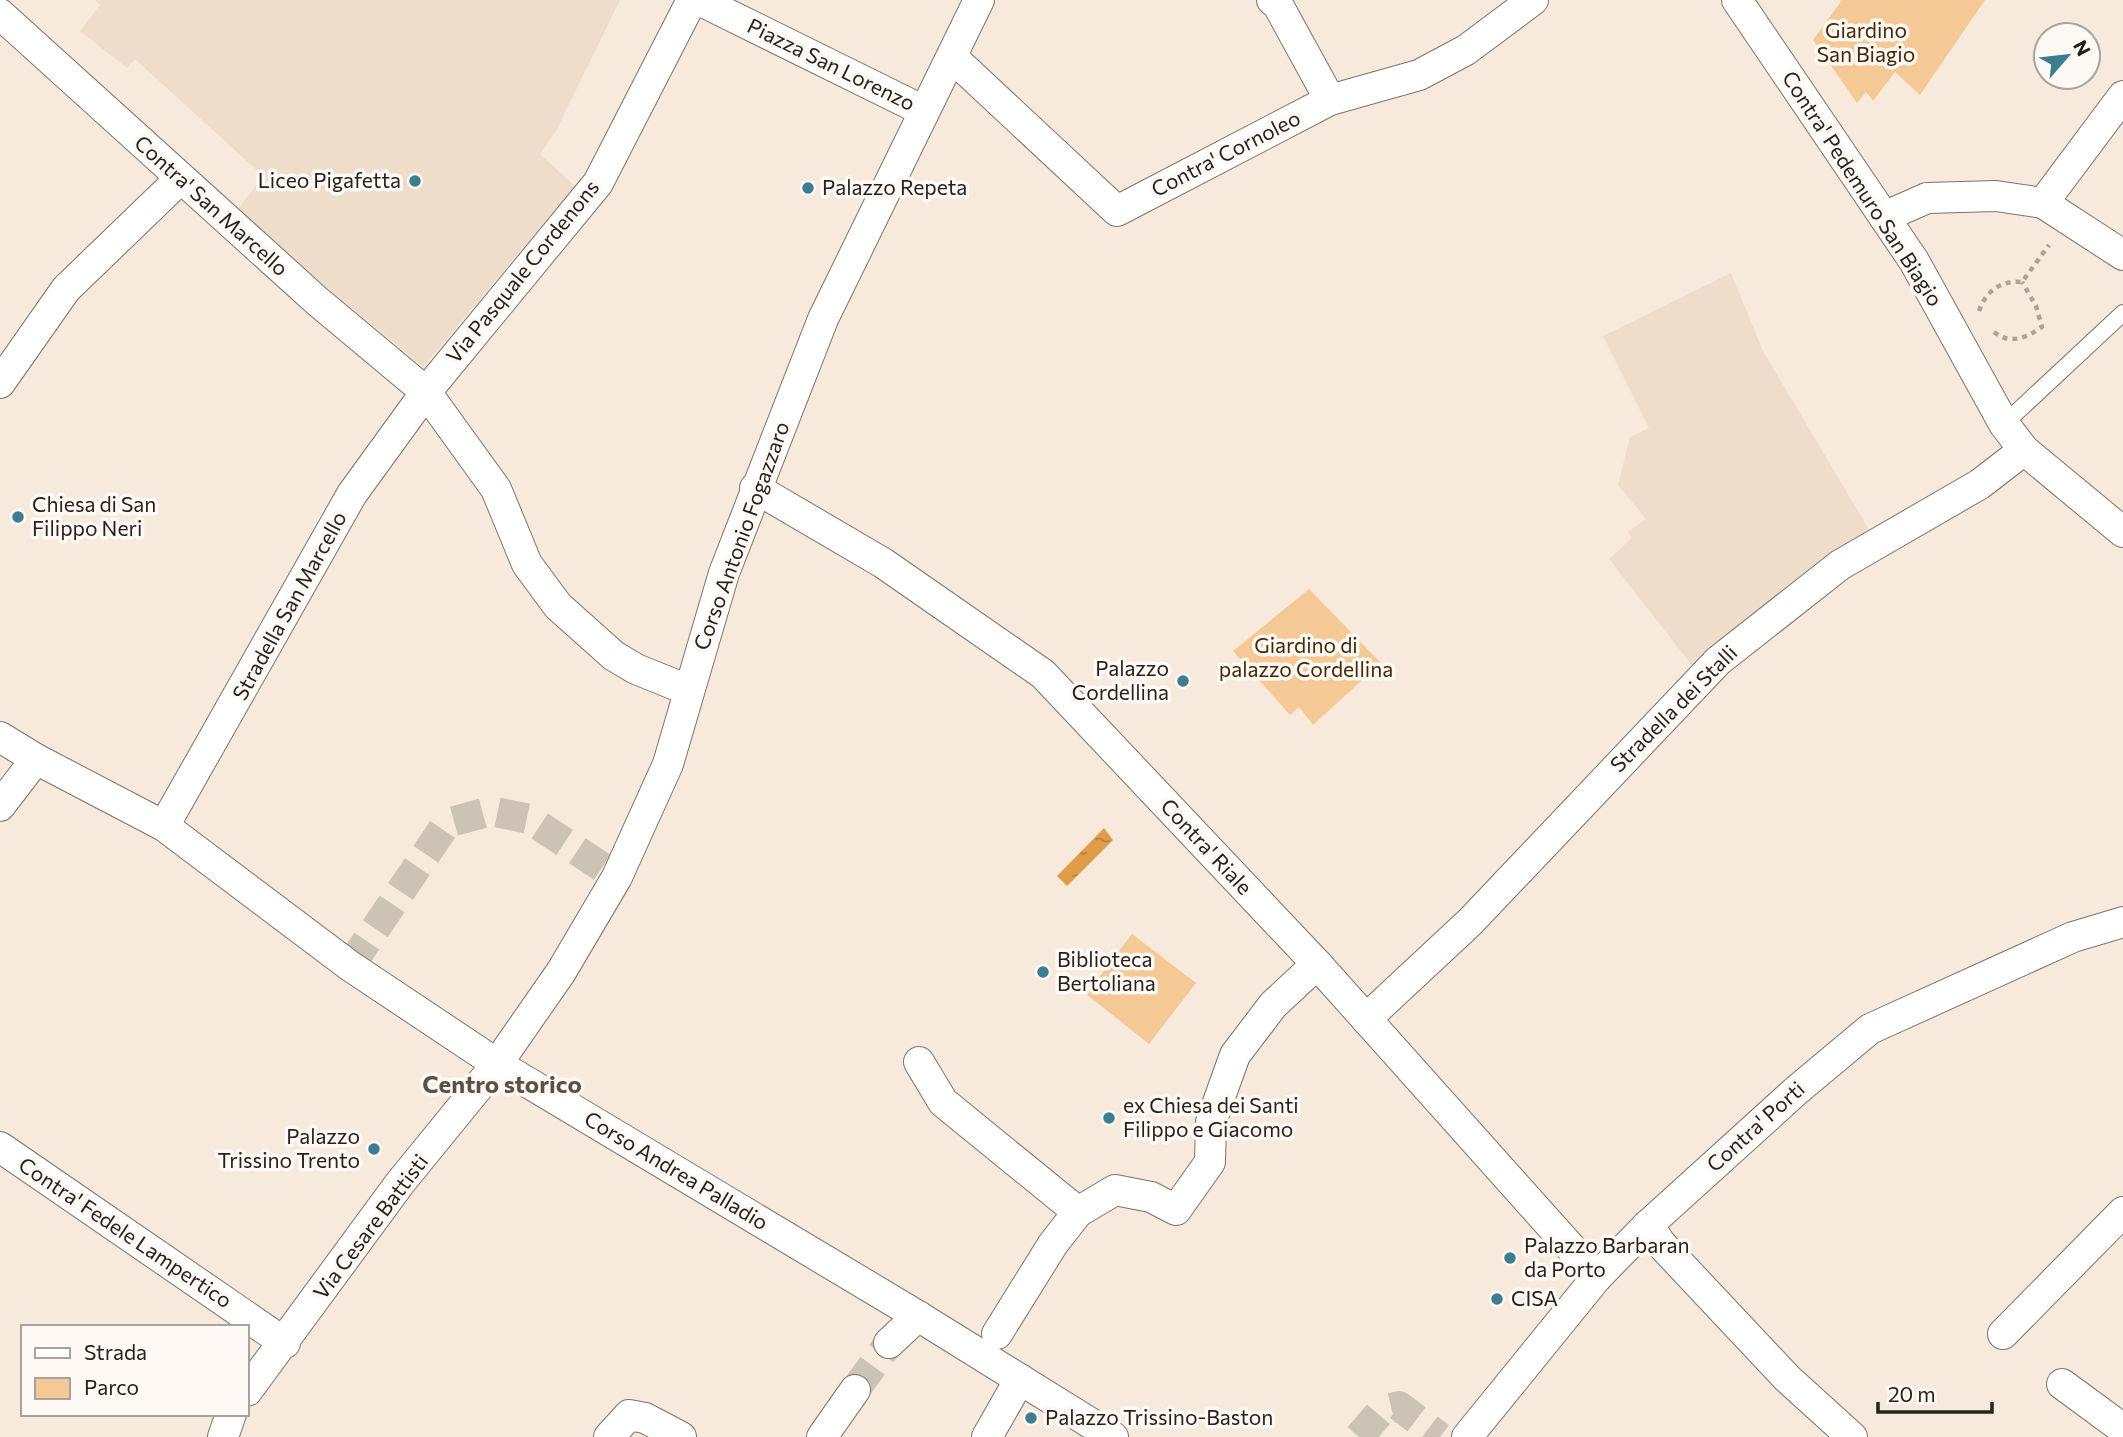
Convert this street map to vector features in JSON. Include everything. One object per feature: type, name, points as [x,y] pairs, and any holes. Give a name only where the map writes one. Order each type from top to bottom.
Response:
[{"type":"street","name":"Via Pasquale Cordenons","points":[[426,392],[598,183],[692,0]]},
{"type":"street","name":"Piazza San Lorenzo","points":[[699,0],[924,111]]},
{"type":"street","name":"Corso Antonio Fogazzaro","points":[[497,1065],[561,972],[617,877],[667,764],[724,573],[755,488],[824,319],[979,0]]},
{"type":"street","points":[[1272,0],[1278,5],[1330,100]]},
{"type":"street","name":"Contra' Cornoleo","points":[[953,58],[1116,211],[1330,100],[1419,75],[1466,50],[1533,0]]},
{"type":"street","name":"Contra' Pedemuro San Biagio","points":[[1737,0],[1914,261],[2004,424],[2024,450],[2123,532]]},
{"type":"street","name":"Contra' San Marcello","points":[[0,14],[316,300],[426,392],[496,489],[527,564],[558,606],[614,656],[636,669],[688,690]]},
{"type":"street","points":[[2054,210],[2123,96]]},
{"type":"street","points":[[0,383],[66,289],[180,179]]},
{"type":"street","points":[[1884,216],[1927,198],[1996,196],[2054,210],[2123,255]]},
{"type":"street","name":"Stradella San Marcello","points":[[164,826],[352,494],[426,392]]},
{"type":"street","name":"Stradella dei Stalli","points":[[1366,1019],[1469,922],[1718,661],[1840,565],[1980,484],[2024,450]]},
{"type":"street","name":"Contra' Riale","points":[[755,488],[883,563],[1043,674],[1317,964],[1597,1277]]},
{"type":"street","name":"Corso Andrea Palladio","points":[[0,737],[36,760],[164,826],[350,966],[497,1065],[918,1316],[990,1346],[1020,1379],[1113,1437]]},
{"type":"street","points":[[0,806],[36,760]]},
{"type":"street","name":"Contra' Porti","points":[[1467,1437],[1597,1277],[1648,1225],[1797,1090],[1870,1029],[2073,937],[2123,922]]},
{"type":"street","points":[[990,1346],[1053,1244],[1079,1212],[1115,1190],[1151,1198],[1176,1210],[1210,1162],[1211,1122],[1235,1055],[1273,1005],[1317,964]]},
{"type":"street","points":[[919,1062],[943,1102],[1079,1212]]},
{"type":"street","name":"Via Cesare Battisti","points":[[248,1390],[285,1343],[400,1183],[497,1065]]},
{"type":"street","name":"Contra' Fedele Lampertico","points":[[0,1147],[285,1343]]},
{"type":"street","points":[[2003,1334],[2123,1212]]},
{"type":"street","points":[[1648,1225],[1661,1244],[1787,1378],[1852,1437]]},
{"type":"street","points":[[889,1343],[918,1316]]},
{"type":"street","points":[[987,1437],[1020,1379]]},
{"type":"street","points":[[2062,1384],[2123,1429]]},
{"type":"street","points":[[822,1437],[855,1390]]},
{"type":"street","points":[[609,1437],[629,1415],[645,1418],[681,1437]]},
{"type":"street","points":[[223,1437],[230,1416]]},
{"type":"lane","points":[[2004,424],[2123,313]]},
{"type":"path","points":[[2022,282],[2041,259],[2054,210]]},
{"type":"path","points":[[1964,351],[1984,296],[2008,281],[2022,282]]},
{"type":"path","points":[[1976,318],[2003,339],[2026,338],[2042,327],[2036,306],[2022,282]]},
{"type":"shaded area","name":"Liceo Pigafetta","points":[[95,0],[620,0],[556,131],[540,154],[575,186],[423,367],[236,212],[263,176],[135,59],[127,68],[80,31],[100,5]]},
{"type":"shaded area","points":[[1731,273],[1763,351],[1874,538],[1697,672],[1609,559],[1632,538],[1628,532],[1646,519],[1618,485],[1630,437],[1649,428],[1603,336]]},
{"type":"green space","name":"Giardino San Biagio","points":[[1842,0],[1985,0],[1920,95],[1895,72],[1873,101],[1866,92],[1857,103],[1813,40]]},
{"type":"green space","name":"Giardino di palazzo Cordellina","points":[[1309,589],[1381,663],[1313,725],[1299,707],[1290,715],[1233,651]]},
{"type":"green space","points":[[1132,934],[1196,983],[1149,1044],[1086,994]]},
{"type":"water","points":[[1104,828],[1113,840],[1067,886],[1057,876]]},
{"type":"tunnel","points":[[350,966],[447,823],[491,811],[529,819],[617,877]]},
{"type":"tunnel","points":[[855,1390],[889,1343]]},
{"type":"tunnel","points":[[1359,1437],[1382,1410],[1399,1406],[1440,1437]]},
{"type":"place","name":"Liceo Pigafetta","points":[[415,181]]},
{"type":"place","name":"Palazzo Repeta","points":[[808,188]]},
{"type":"place","name":"Chiesa di San Filippo Neri","points":[[18,517]]},
{"type":"place","name":"Palazzo Cordellina","points":[[1183,681]]},
{"type":"place","name":"Biblioteca Bertoliana","points":[[1043,972]]},
{"type":"place","name":"ex Chiesa dei Santi Filippo e Giacomo","points":[[1109,1118]]},
{"type":"place","name":"Palazzo Trissino Trento","points":[[374,1149]]},
{"type":"place","name":"Palazzo Barbaran da Porto","points":[[1510,1258]]},
{"type":"place","name":"CISA","points":[[1497,1299]]},
{"type":"place","name":"Palazzo Trissino-Baston","points":[[1031,1418]]},
{"type":"district","name":"Centro storico","points":[[502,1085]]}]
